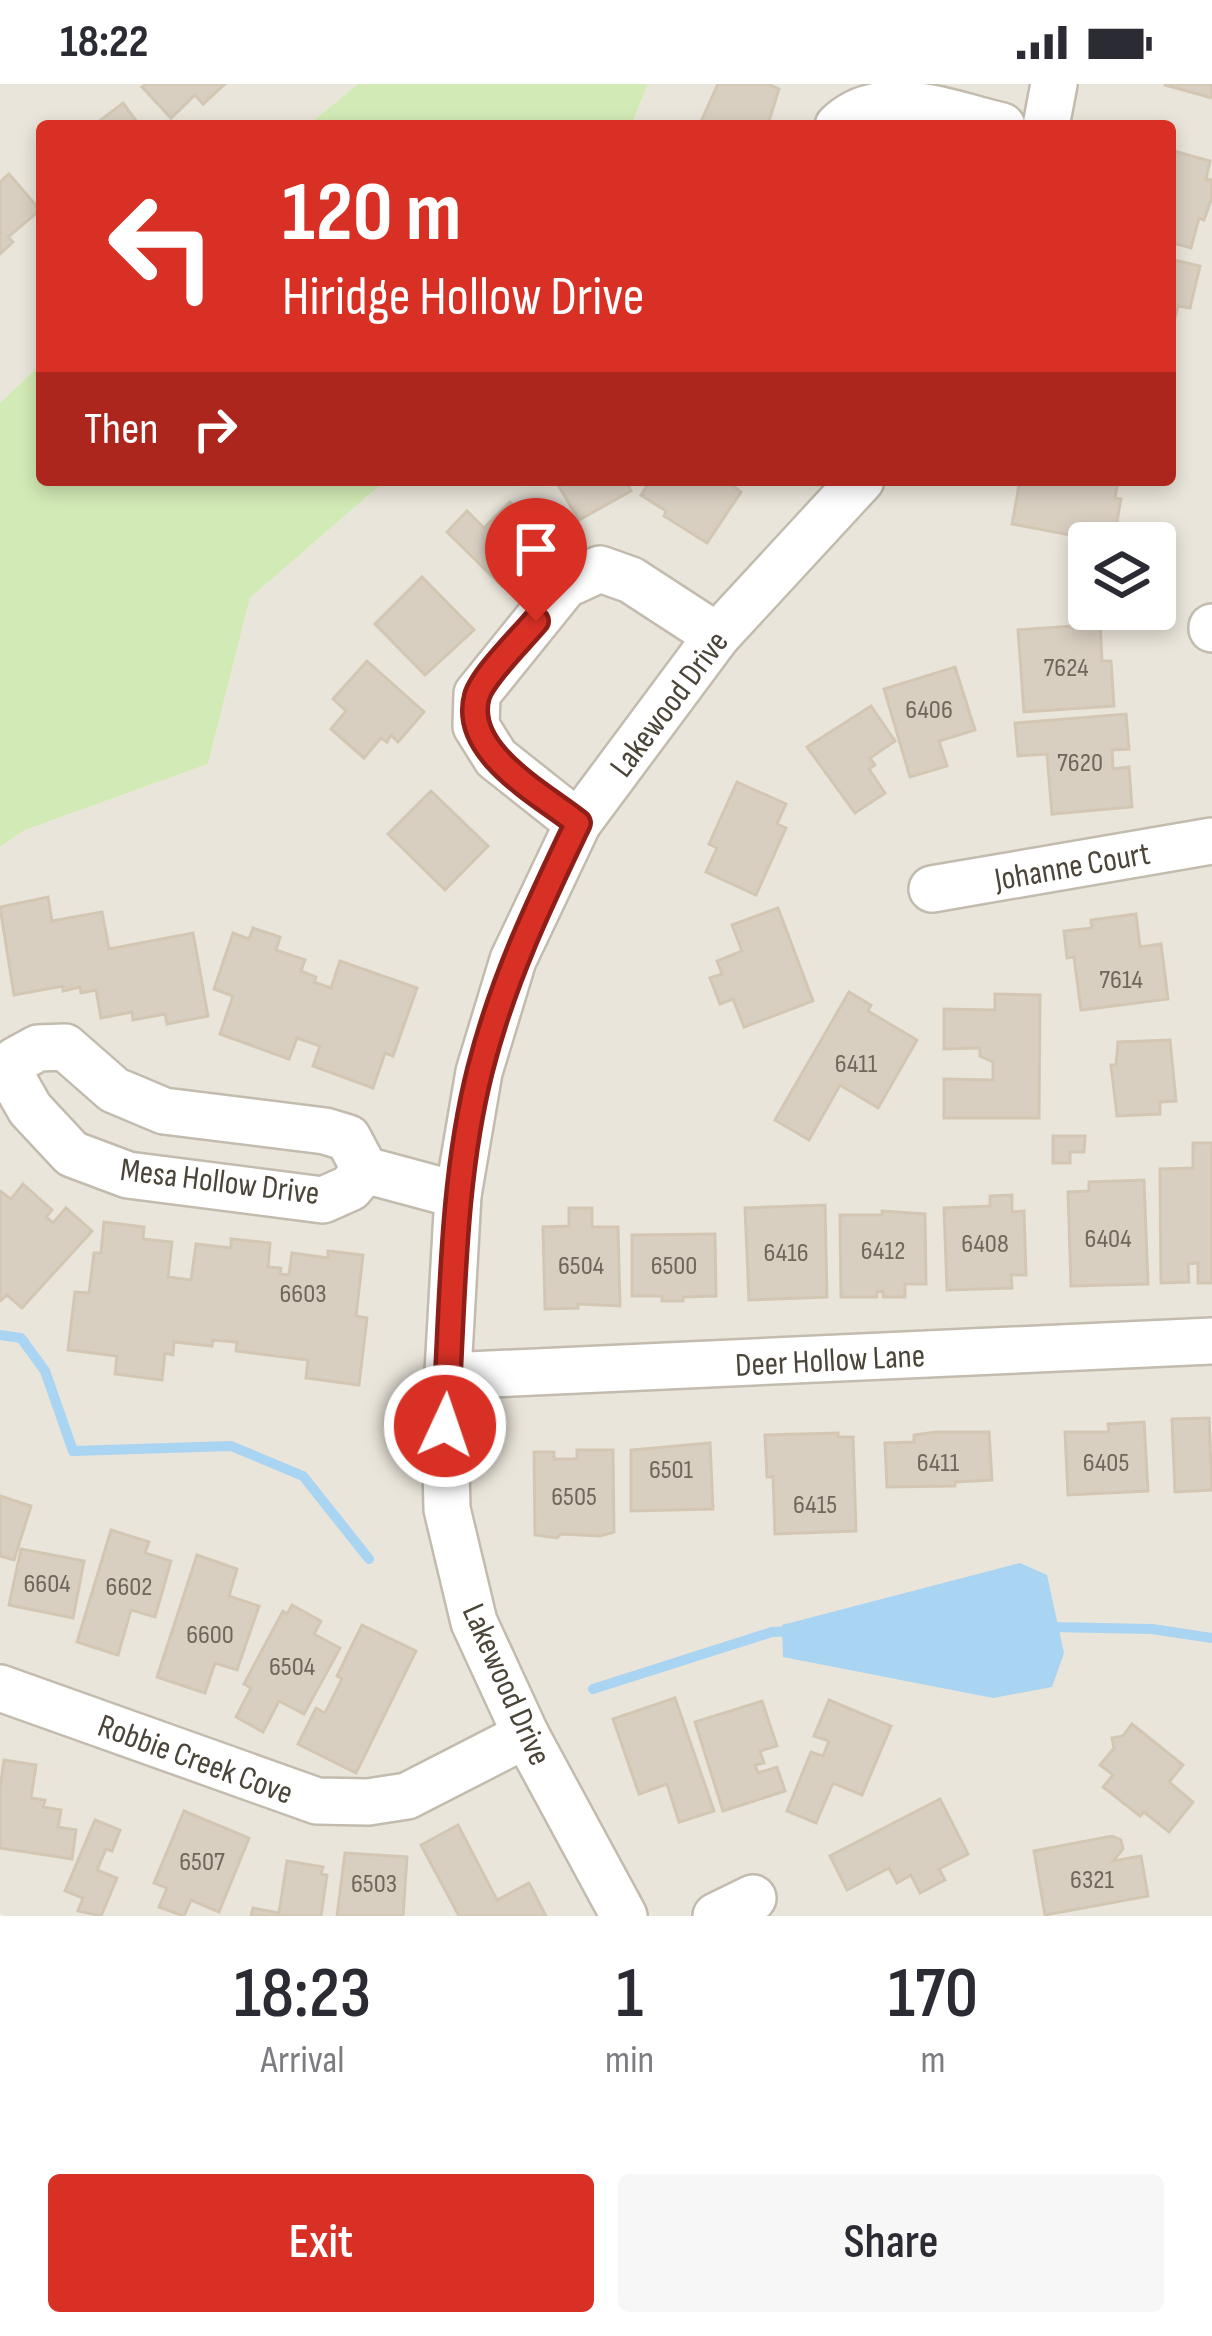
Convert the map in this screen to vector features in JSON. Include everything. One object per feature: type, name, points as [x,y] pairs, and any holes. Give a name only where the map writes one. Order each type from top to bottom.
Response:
[{"type":"street","points":[[1047,120],[1054,84]]},
{"type":"street","points":[[844,120],[853,111],[899,101],[977,120]]},
{"type":"street","name":"Lakewood Drive","points":[[625,1916],[526,1735],[474,1622],[447,1509],[447,1376],[458,1195],[479,1072],[513,959],[578,823],[717,636],[855,486]]},
{"type":"street","points":[[578,823],[496,758],[476,726],[477,694],[565,584],[600,569],[631,580],[717,636]]},
{"type":"street","name":"Johanne Court","points":[[932,889],[1212,841]]},
{"type":"street","name":"Mesa Hollow Drive","points":[[365,1170],[350,1188],[323,1200],[128,1175],[72,1154],[30,1109],[14,1079],[16,1060],[38,1048],[65,1047],[114,1090],[164,1111],[325,1131],[348,1138],[365,1170],[458,1195]]},
{"type":"street","name":"Deer Hollow Lane","points":[[447,1376],[1212,1341]]},
{"type":"street","name":"Robbie Creek Cove","points":[[0,1688],[317,1801],[368,1802],[407,1796],[526,1735]]},
{"type":"shaded area","points":[[0,84],[358,84],[314,120],[36,120],[36,369],[0,403]]},
{"type":"shaded area","points":[[648,84],[1212,84],[1212,1916],[0,1914],[0,847],[25,830],[208,764],[250,598],[379,486],[1176,486],[1176,120],[633,120]]},
{"type":"green space","points":[[358,84],[648,84],[633,120],[314,120]]},
{"type":"green space","points":[[36,369],[36,486],[379,486],[250,598],[208,764],[25,830],[0,847],[0,403]]},
{"type":"water","points":[[1020,1563],[1047,1575],[1064,1653],[1052,1687],[993,1698],[783,1657],[782,1625]]},
{"type":"building","points":[[225,84],[203,104],[195,95],[171,118],[142,87]]},
{"type":"building","points":[[718,84],[768,84],[779,89],[769,120],[702,120]]},
{"type":"building","points":[[1165,84],[1212,84],[1212,98],[1165,85]]},
{"type":"building","points":[[123,103],[136,120],[101,120]]},
{"type":"building","points":[[1176,152],[1210,161],[1206,179],[1212,180],[1212,197],[1204,220],[1199,218],[1191,248],[1176,244]]},
{"type":"building","points":[[9,174],[36,205],[36,213],[8,237],[13,242],[0,254],[0,182]]},
{"type":"building","points":[[1176,260],[1200,266],[1190,308],[1178,306],[1176,314]]},
{"type":"building","points":[[559,486],[628,486],[631,491],[579,520]]},
{"type":"building","points":[[647,486],[734,486],[741,492],[707,543],[641,495]]},
{"type":"building","points":[[1019,486],[1117,486],[1115,498],[1121,499],[1117,522],[1068,522],[1068,535],[1012,524]]},
{"type":"building","points":[[510,502],[549,540],[503,587],[447,532],[467,511],[484,528]]},
{"type":"building","points":[[422,577],[474,630],[425,675],[375,624]]},
{"type":"building","points":[[1068,626],[1068,630],[1100,630],[1102,661],[1111,661],[1114,706],[1024,712],[1018,630]]},
{"type":"building","points":[[367,661],[424,712],[398,742],[391,735],[387,742],[381,738],[364,758],[331,729],[346,711],[333,699]]},
{"type":"building","points":[[955,667],[975,730],[939,741],[947,766],[910,777],[884,689]]},
{"type":"building","points":[[871,706],[895,741],[870,758],[875,765],[869,769],[885,793],[855,813],[807,747]]},
{"type":"building","points":[[1126,714],[1129,749],[1112,750],[1113,769],[1129,767],[1132,807],[1052,814],[1047,754],[1018,756],[1015,723]]},
{"type":"building","points":[[737,782],[786,804],[777,824],[786,828],[756,895],[706,872],[717,848],[709,844]]},
{"type":"building","points":[[431,791],[488,846],[445,890],[388,834]]},
{"type":"building","points":[[48,897],[52,921],[102,912],[109,949],[193,933],[208,1016],[167,1024],[165,1014],[133,1020],[132,1012],[101,1018],[96,990],[81,993],[80,987],[14,995],[0,907]]},
{"type":"building","points":[[778,908],[813,1001],[744,1027],[733,999],[720,1004],[710,978],[722,974],[717,961],[742,951],[732,925]]},
{"type":"building","points":[[1136,914],[1140,947],[1161,944],[1168,999],[1081,1010],[1074,957],[1067,958],[1064,931],[1092,928],[1091,920]]},
{"type":"building","points":[[253,928],[280,937],[276,950],[305,960],[301,971],[316,977],[314,982],[331,988],[340,961],[417,988],[393,1056],[385,1053],[373,1088],[313,1066],[320,1046],[297,1038],[289,1059],[220,1034],[233,996],[214,989],[233,933],[249,939]]},
{"type":"building","points":[[849,992],[871,1005],[868,1011],[917,1040],[878,1108],[840,1085],[809,1140],[775,1120]]},
{"type":"building","points":[[995,994],[1040,995],[1039,1118],[944,1118],[944,1079],[993,1080],[993,1062],[980,1056],[980,1048],[944,1049],[944,1009],[995,1010]]},
{"type":"building","points":[[1170,1040],[1176,1101],[1160,1102],[1160,1114],[1117,1116],[1111,1065],[1116,1065],[1118,1042]]},
{"type":"building","points":[[1053,1136],[1085,1136],[1084,1152],[1070,1152],[1070,1163],[1053,1163]]},
{"type":"building","points":[[1193,1143],[1212,1143],[1212,1283],[1198,1283],[1198,1263],[1188,1264],[1189,1282],[1161,1283],[1160,1169],[1193,1168]]},
{"type":"building","points":[[1144,1180],[1148,1284],[1071,1286],[1068,1192],[1089,1191],[1089,1182]]},
{"type":"building","points":[[23,1184],[52,1210],[46,1217],[53,1223],[66,1208],[92,1231],[22,1308],[7,1295],[0,1301],[0,1191],[11,1199]]},
{"type":"building","points":[[1012,1195],[1012,1212],[1024,1211],[1026,1275],[1011,1275],[1012,1288],[947,1290],[944,1208],[990,1206],[990,1196]]},
{"type":"building","points":[[825,1205],[827,1297],[749,1300],[745,1208]]},
{"type":"building","points":[[569,1208],[592,1208],[592,1227],[618,1227],[620,1306],[578,1304],[578,1308],[545,1309],[543,1227],[569,1226]]},
{"type":"building","points":[[882,1211],[925,1214],[926,1284],[905,1284],[905,1297],[883,1297],[883,1291],[877,1297],[841,1297],[840,1215],[882,1215]]},
{"type":"building","points":[[104,1222],[144,1227],[143,1239],[172,1242],[168,1277],[191,1280],[196,1244],[231,1248],[231,1239],[270,1243],[268,1267],[281,1268],[280,1274],[289,1275],[292,1253],[328,1258],[328,1251],[363,1255],[356,1316],[367,1318],[359,1385],[306,1378],[308,1360],[236,1351],[237,1342],[213,1340],[212,1346],[174,1342],[173,1355],[165,1353],[162,1380],[115,1374],[117,1356],[68,1350],[75,1292],[89,1293]]},
{"type":"building","points":[[715,1234],[716,1296],[662,1301],[662,1296],[632,1296],[632,1235]]},
{"type":"building","points":[[1209,1418],[1212,1490],[1175,1492],[1172,1419]]},
{"type":"building","points":[[1144,1422],[1148,1491],[1068,1495],[1065,1432],[1109,1432],[1108,1424]]},
{"type":"building","points":[[989,1432],[992,1480],[887,1487],[885,1443],[914,1442],[914,1435]]},
{"type":"building","points":[[838,1433],[838,1437],[853,1437],[856,1531],[775,1534],[773,1477],[767,1477],[765,1435]]},
{"type":"building","points":[[710,1443],[713,1509],[631,1511],[631,1450]]},
{"type":"building","points":[[577,1450],[613,1450],[614,1532],[557,1538],[535,1535],[534,1452],[554,1452],[554,1459],[577,1459]]},
{"type":"building","points":[[0,1496],[31,1506],[14,1560],[0,1556]]},
{"type":"building","points":[[111,1530],[149,1542],[145,1553],[171,1561],[155,1617],[131,1610],[118,1655],[77,1642]]},
{"type":"building","points":[[21,1549],[84,1561],[73,1618],[9,1605]]},
{"type":"building","points":[[197,1555],[237,1569],[229,1596],[259,1606],[237,1670],[215,1663],[205,1693],[157,1677]]},
{"type":"building","points":[[292,1605],[321,1621],[314,1634],[340,1648],[304,1714],[279,1701],[263,1732],[236,1717],[251,1688],[244,1684],[283,1611],[287,1614]]},
{"type":"building","points":[[362,1625],[416,1651],[356,1773],[298,1744],[316,1708],[325,1713]]},
{"type":"building","points":[[675,1698],[714,1811],[679,1822],[667,1784],[639,1794],[613,1719]]},
{"type":"building","points":[[829,1700],[891,1726],[862,1795],[833,1783],[816,1823],[787,1811],[811,1752],[823,1756],[829,1741],[814,1736]]},
{"type":"building","points":[[762,1701],[777,1746],[760,1751],[764,1763],[755,1765],[758,1773],[777,1767],[785,1791],[723,1811],[695,1722]]},
{"type":"building","points":[[1132,1724],[1183,1765],[1169,1782],[1193,1802],[1169,1832],[1103,1787],[1113,1775],[1100,1765],[1114,1748],[1112,1738],[1123,1736]]},
{"type":"building","points":[[4,1760],[36,1765],[31,1798],[45,1800],[43,1807],[61,1810],[58,1827],[76,1830],[72,1859],[0,1848]]},
{"type":"building","points":[[940,1799],[968,1854],[939,1869],[945,1880],[920,1893],[911,1875],[897,1883],[889,1868],[847,1890],[830,1856]]},
{"type":"building","points":[[184,1811],[249,1838],[219,1912],[191,1900],[184,1916],[159,1907],[167,1888],[154,1883]]},
{"type":"building","points":[[95,1820],[120,1830],[97,1870],[117,1878],[101,1916],[78,1911],[83,1898],[65,1891]]},
{"type":"building","points":[[458,1825],[497,1900],[529,1883],[546,1916],[459,1916],[421,1845]]},
{"type":"building","points":[[1112,1836],[1121,1840],[1123,1849],[1113,1861],[1141,1856],[1148,1896],[1045,1915],[1034,1851]]},
{"type":"building","points":[[345,1853],[407,1857],[403,1916],[337,1916]]},
{"type":"building","points":[[287,1861],[323,1867],[321,1874],[327,1875],[321,1916],[251,1916],[253,1908],[279,1913]]},
{"type":"waterway","points":[[0,1335],[21,1338],[45,1371],[73,1451],[231,1446],[303,1476],[369,1559]]},
{"type":"waterway","points":[[1049,1627],[1152,1629],[1212,1638]]},
{"type":"waterway","points":[[593,1689],[772,1632],[797,1631]]},
{"type":"route","points":[[445,1426],[458,1195],[479,1072],[513,959],[578,823],[496,758],[476,726],[477,694],[536,621]]}]
